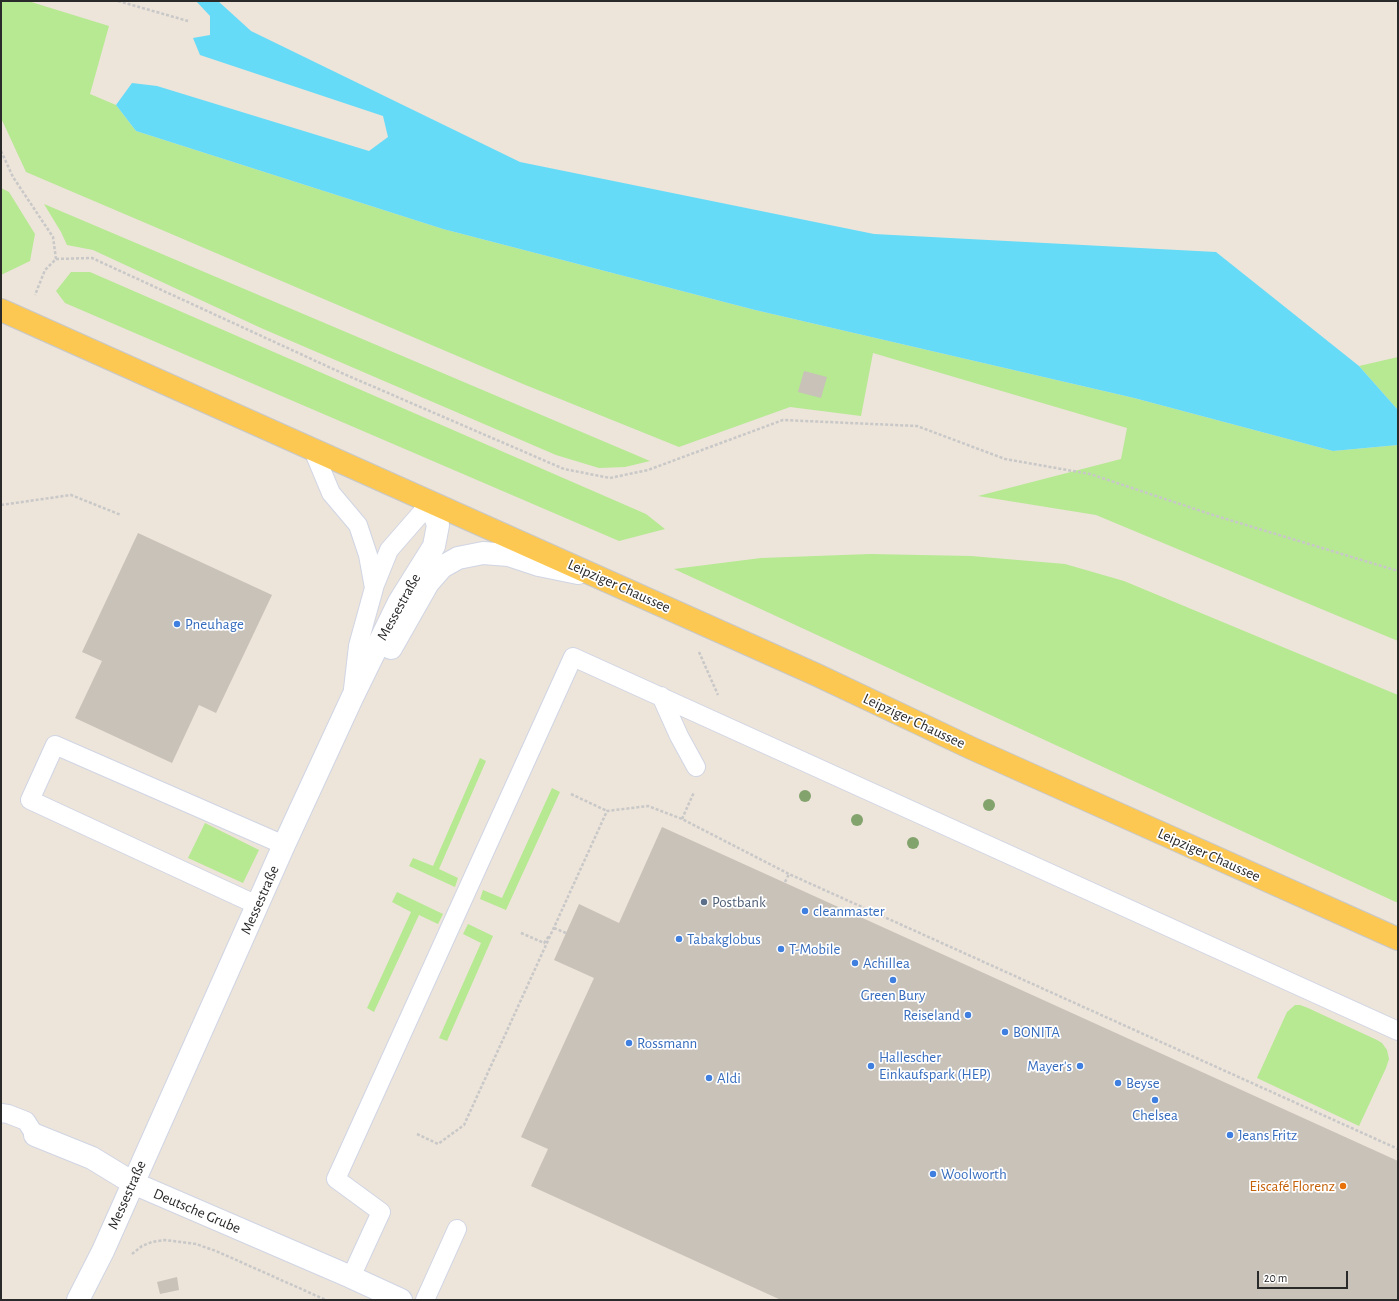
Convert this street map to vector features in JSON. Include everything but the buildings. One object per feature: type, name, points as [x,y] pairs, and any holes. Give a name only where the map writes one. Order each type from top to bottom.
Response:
[{"type":"main road","name":"Leipziger Chaussee","points":[[1,310],[817,675],[971,748],[1398,939]]},
{"type":"street","name":"Messestraße","points":[[78,1300],[103,1251],[284,845],[352,698],[399,602],[434,546],[438,525],[430,502]]},
{"type":"street","points":[[352,698],[386,657],[428,583],[442,567],[458,558],[484,553],[509,555],[539,565],[602,579]]},
{"type":"street","name":"Deutsche Grube","points":[[36,1135],[92,1158],[133,1183],[401,1300]]},
{"type":"lane","points":[[313,450],[331,493],[358,525],[368,556],[374,588]]},
{"type":"lane","points":[[352,698],[358,646],[374,588],[389,550],[430,502]]},
{"type":"lane","points":[[351,1277],[381,1212],[336,1179],[573,657],[1398,1031]]},
{"type":"lane","points":[[660,696],[696,767]]},
{"type":"lane","points":[[257,905],[30,800],[55,745],[284,845]]},
{"type":"lane","name":"Deutsche Grube","points":[[1,1113],[26,1121],[36,1135]]},
{"type":"lane","points":[[425,1300],[457,1229]]},
{"type":"path","points":[[118,1],[188,21]]},
{"type":"path","points":[[1,151],[13,177],[52,237],[56,259]]},
{"type":"path","points":[[25,320],[45,270],[56,259],[92,258],[344,374],[564,469],[610,478],[648,470],[783,420],[917,426],[1005,459],[1090,474],[1213,515],[1398,571]]},
{"type":"path","points":[[1,505],[71,495],[120,516]]},
{"type":"path","points":[[571,794],[607,811],[648,806],[682,819],[788,874],[1398,1149]]},
{"type":"path","points":[[417,1134],[438,1144],[464,1125],[607,811]]},
{"type":"path","points":[[785,882],[788,874]]},
{"type":"path","points":[[554,927],[566,933]]},
{"type":"path","points":[[521,933],[544,943],[554,927]]},
{"type":"path","points":[[130,1256],[142,1246],[152,1242],[165,1240],[196,1244],[216,1251],[326,1300]]},
{"type":"green space","points":[[1,1],[28,1],[109,26],[90,94],[116,105],[136,131],[443,229],[755,310],[1134,398],[1333,451],[1398,445],[1398,641],[1096,515],[978,496],[1121,459],[1127,428],[873,353],[861,416],[790,407],[679,447],[523,384],[26,172],[1,118]]},
{"type":"green space","points":[[1,188],[9,192],[35,234],[30,261],[1,275]]},
{"type":"green space","points":[[44,204],[650,461],[625,467],[599,468],[556,455],[261,328],[93,250],[67,245]]},
{"type":"green space","points":[[71,272],[90,272],[646,514],[665,529],[619,541],[65,303],[56,291]]},
{"type":"green space","points":[[1398,357],[1398,410],[1359,366]]},
{"type":"green space","points":[[870,554],[971,556],[1065,564],[1124,581],[1398,695],[1398,903],[674,569],[761,558]]},
{"type":"green space","points":[[480,758],[486,761],[439,869],[458,878],[455,887],[409,866],[413,858],[433,866]]},
{"type":"green space","points":[[552,788],[560,792],[506,910],[480,899],[483,890],[502,898]]},
{"type":"green space","points":[[205,823],[259,850],[243,883],[188,858]]},
{"type":"green space","points":[[397,892],[443,914],[438,924],[419,915],[374,1012],[367,1008],[411,912],[392,902]]},
{"type":"green space","points":[[468,924],[493,936],[447,1041],[439,1038],[481,943],[463,934]]},
{"type":"green space","points":[[1295,1005],[1308,1008],[1377,1040],[1382,1043],[1387,1050],[1389,1059],[1386,1068],[1359,1126],[1257,1078],[1287,1012]]},
{"type":"water","points":[[196,1],[218,1],[251,31],[520,162],[874,234],[1216,252],[1359,366],[1398,410],[1398,445],[1333,451],[1134,398],[755,310],[443,229],[136,131],[116,105],[132,83],[157,86],[369,151],[388,137],[383,116],[200,55],[193,38],[210,35],[210,16]]},
{"type":"place","name":"Pneuhage","points":[[177,624]]},
{"type":"place","name":"Postbank","points":[[704,902]]},
{"type":"place","name":"cleanmaster","points":[[805,911]]},
{"type":"place","name":"Tabakglobus","points":[[679,939]]},
{"type":"place","name":"T-Mobile","points":[[781,949]]},
{"type":"place","name":"Achillea","points":[[855,963]]},
{"type":"place","name":"Green Bury","points":[[893,980]]},
{"type":"place","name":"Reiseland","points":[[968,1015]]},
{"type":"place","name":"BONITA","points":[[1005,1032]]},
{"type":"place","name":"Rossmann","points":[[629,1043]]},
{"type":"place","name":"Hallescher Einkaufspark (HEP)","points":[[871,1066]]},
{"type":"place","name":"Mayer's","points":[[1080,1066]]},
{"type":"place","name":"Aldi","points":[[709,1078]]},
{"type":"place","name":"Beyse","points":[[1118,1083]]},
{"type":"place","name":"Chelsea","points":[[1155,1100]]},
{"type":"place","name":"Jeans Fritz","points":[[1230,1135]]},
{"type":"place","name":"Woolworth","points":[[933,1174]]},
{"type":"place","name":"Eiscafé Florenz","points":[[1343,1186]]}]
